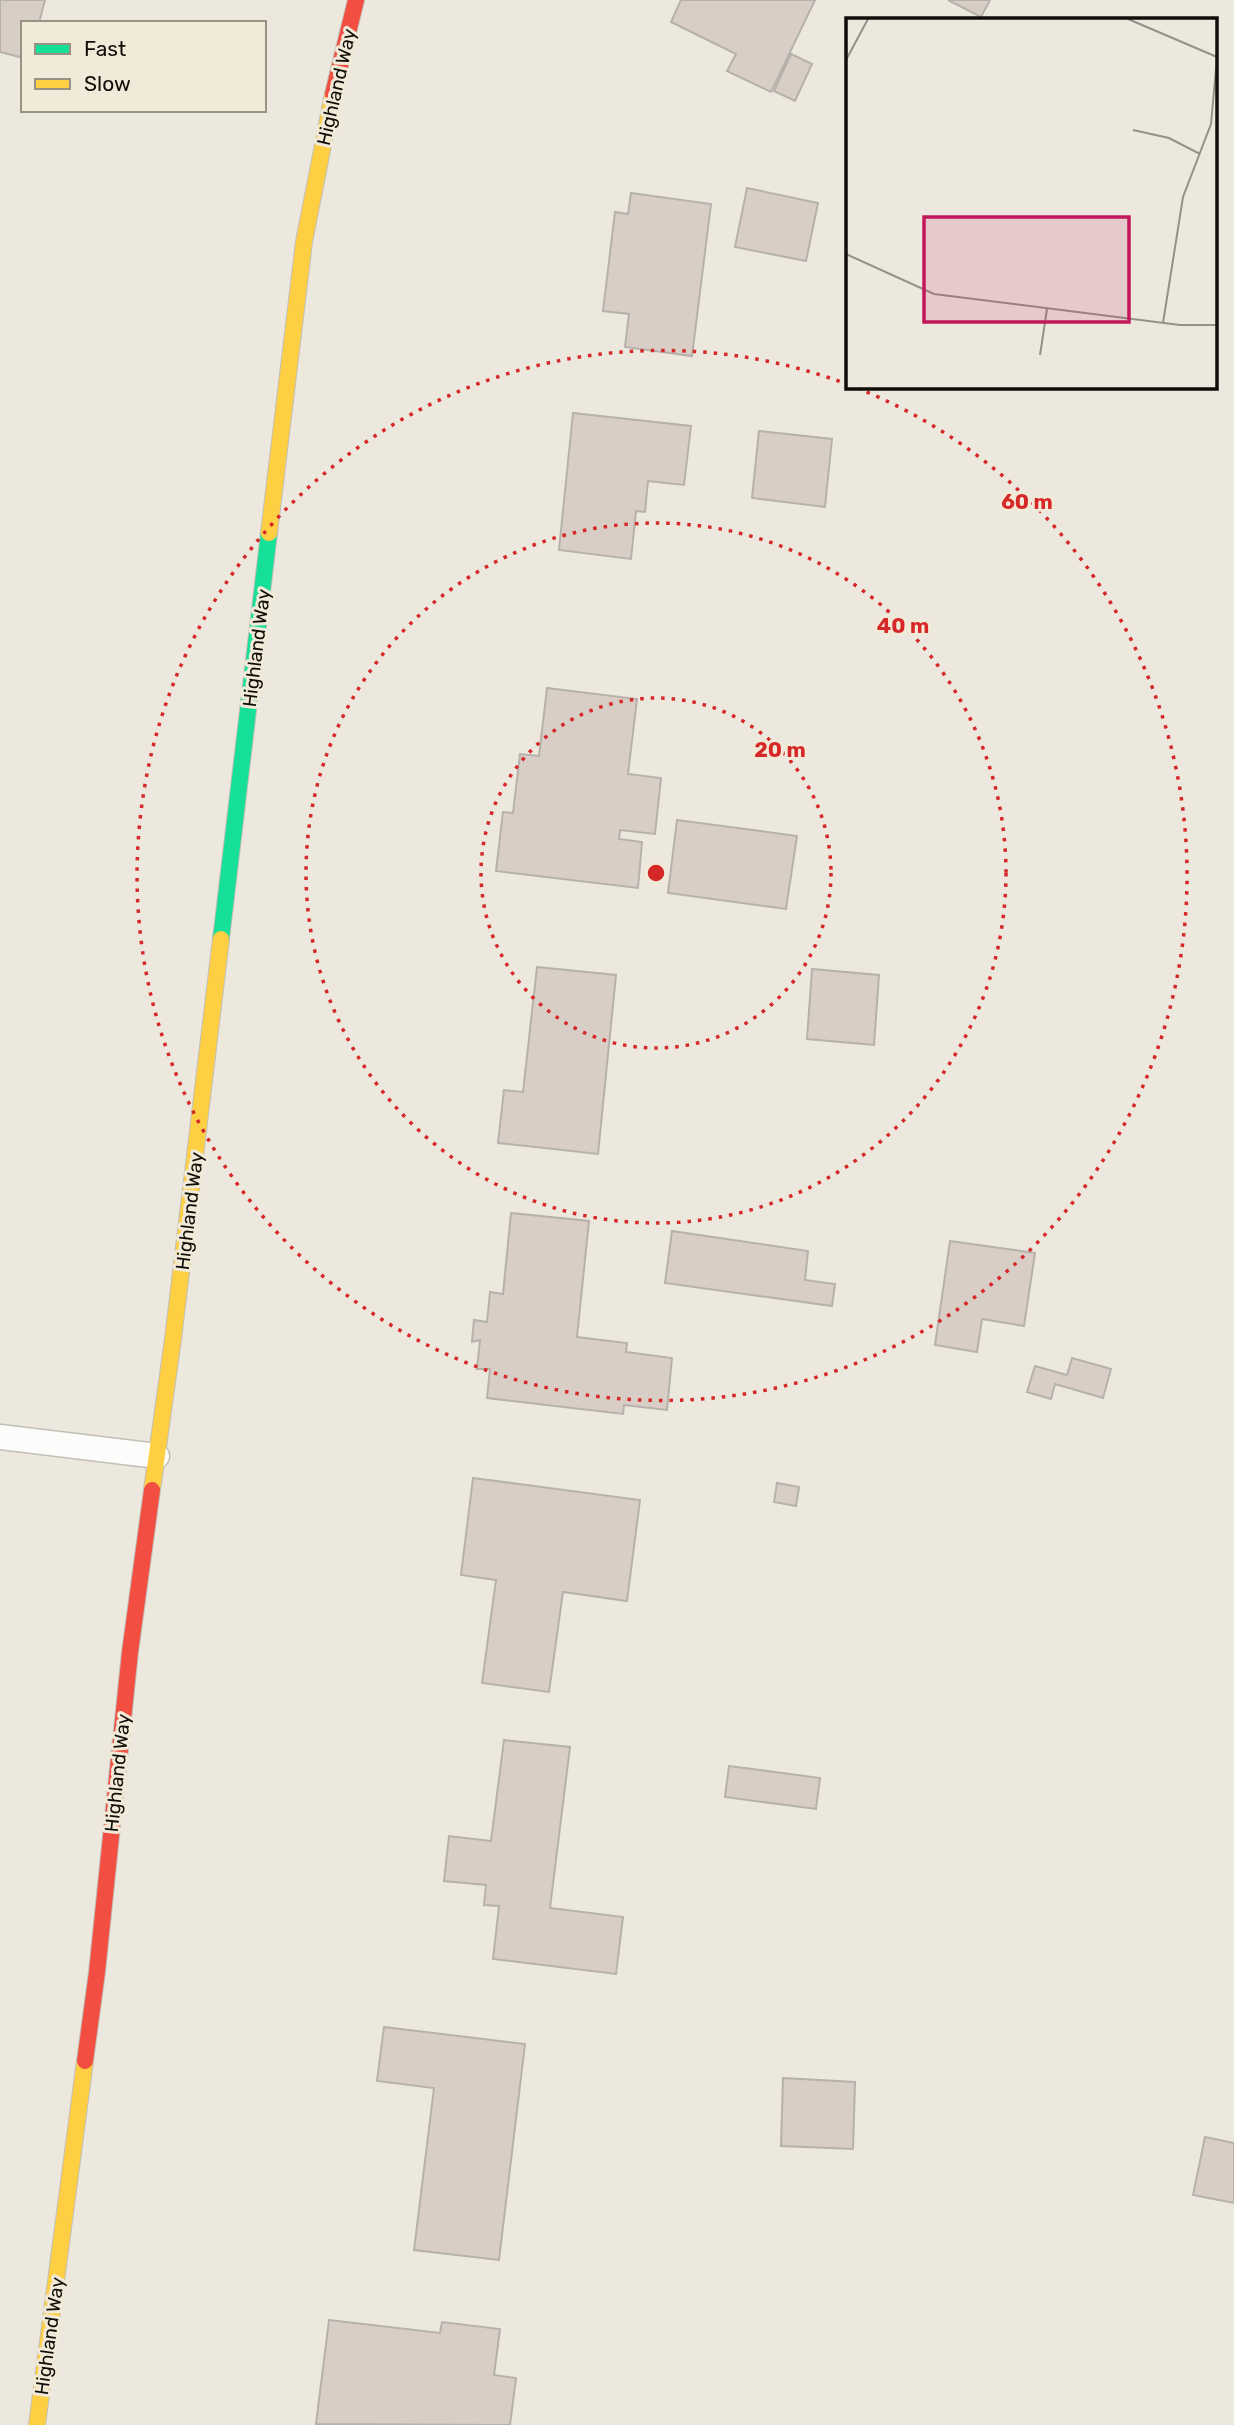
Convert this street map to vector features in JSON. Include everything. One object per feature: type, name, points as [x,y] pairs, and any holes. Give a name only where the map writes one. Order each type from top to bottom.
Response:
[{"type":"street","name":"Highland Way","points":[[37,2425],[97,1972],[130,1652],[173,1339],[304,242],[325,127],[356,0]]},
{"type":"lane","points":[[0,1437],[157,1456]]},
{"type":"building","points":[[0,0],[45,0],[40,21],[21,21],[21,57],[0,52]]},
{"type":"building","points":[[681,0],[815,0],[771,92],[727,71],[736,54],[671,22]]},
{"type":"building","points":[[948,0],[990,0],[981,17]]},
{"type":"building","points":[[791,54],[812,64],[795,101],[774,91]]},
{"type":"building","points":[[747,188],[818,203],[806,261],[735,247]]},
{"type":"building","points":[[631,193],[711,204],[692,356],[625,347],[629,314],[603,311],[615,212],[628,214]]},
{"type":"building","points":[[573,413],[691,426],[684,485],[648,481],[645,512],[636,511],[631,559],[559,550]]},
{"type":"building","points":[[759,431],[832,439],[825,507],[752,498]]},
{"type":"building","points":[[547,688],[637,699],[628,774],[661,778],[655,834],[620,830],[619,839],[642,842],[638,888],[496,871],[503,812],[513,813],[520,754],[539,756]]},
{"type":"building","points":[[677,820],[797,836],[786,909],[668,893]]},
{"type":"building","points":[[537,967],[616,975],[598,1154],[498,1143],[504,1090],[523,1092]]},
{"type":"building","points":[[812,969],[879,975],[874,1045],[807,1039]]},
{"type":"building","points":[[511,1213],[589,1221],[577,1337],[627,1343],[626,1352],[672,1358],[667,1410],[624,1405],[623,1414],[487,1398],[490,1369],[477,1369],[480,1340],[472,1342],[474,1320],[487,1322],[490,1292],[503,1294]]},
{"type":"building","points":[[672,1231],[808,1251],[805,1280],[835,1284],[832,1306],[665,1283]]},
{"type":"building","points":[[950,1241],[1035,1253],[1024,1326],[982,1319],[977,1352],[935,1345]]},
{"type":"building","points":[[1072,1358],[1111,1369],[1103,1398],[1055,1384],[1051,1399],[1027,1392],[1035,1366],[1067,1375]]},
{"type":"building","points":[[473,1478],[640,1500],[627,1601],[563,1592],[549,1692],[482,1683],[496,1580],[461,1575]]},
{"type":"building","points":[[777,1483],[799,1487],[796,1506],[774,1502]]},
{"type":"building","points":[[504,1740],[570,1747],[550,1908],[623,1917],[616,1974],[493,1959],[499,1906],[484,1905],[486,1885],[444,1881],[449,1836],[491,1841]]},
{"type":"building","points":[[729,1766],[820,1778],[816,1809],[725,1797]]},
{"type":"building","points":[[384,2027],[525,2044],[499,2260],[414,2250],[434,2088],[377,2081]]},
{"type":"building","points":[[783,2078],[855,2082],[853,2149],[781,2146]]},
{"type":"building","points":[[1205,2137],[1234,2143],[1234,2203],[1193,2195]]},
{"type":"building","points":[[329,2320],[440,2333],[442,2322],[500,2329],[494,2375],[516,2378],[510,2425],[316,2424]]},
{"type":"traffic: fast","points":[[221,939],[269,533]]},
{"type":"traffic: slow","points":[[269,533],[304,242],[333,94]]},
{"type":"traffic: slow","points":[[152,1490],[221,939]]},
{"type":"traffic: slow","points":[[37,2425],[85,2061]]},
{"type":"traffic: jam","points":[[333,94],[356,0]]},
{"type":"traffic: jam","points":[[85,2061],[97,1972],[130,1652],[152,1490]]}]
